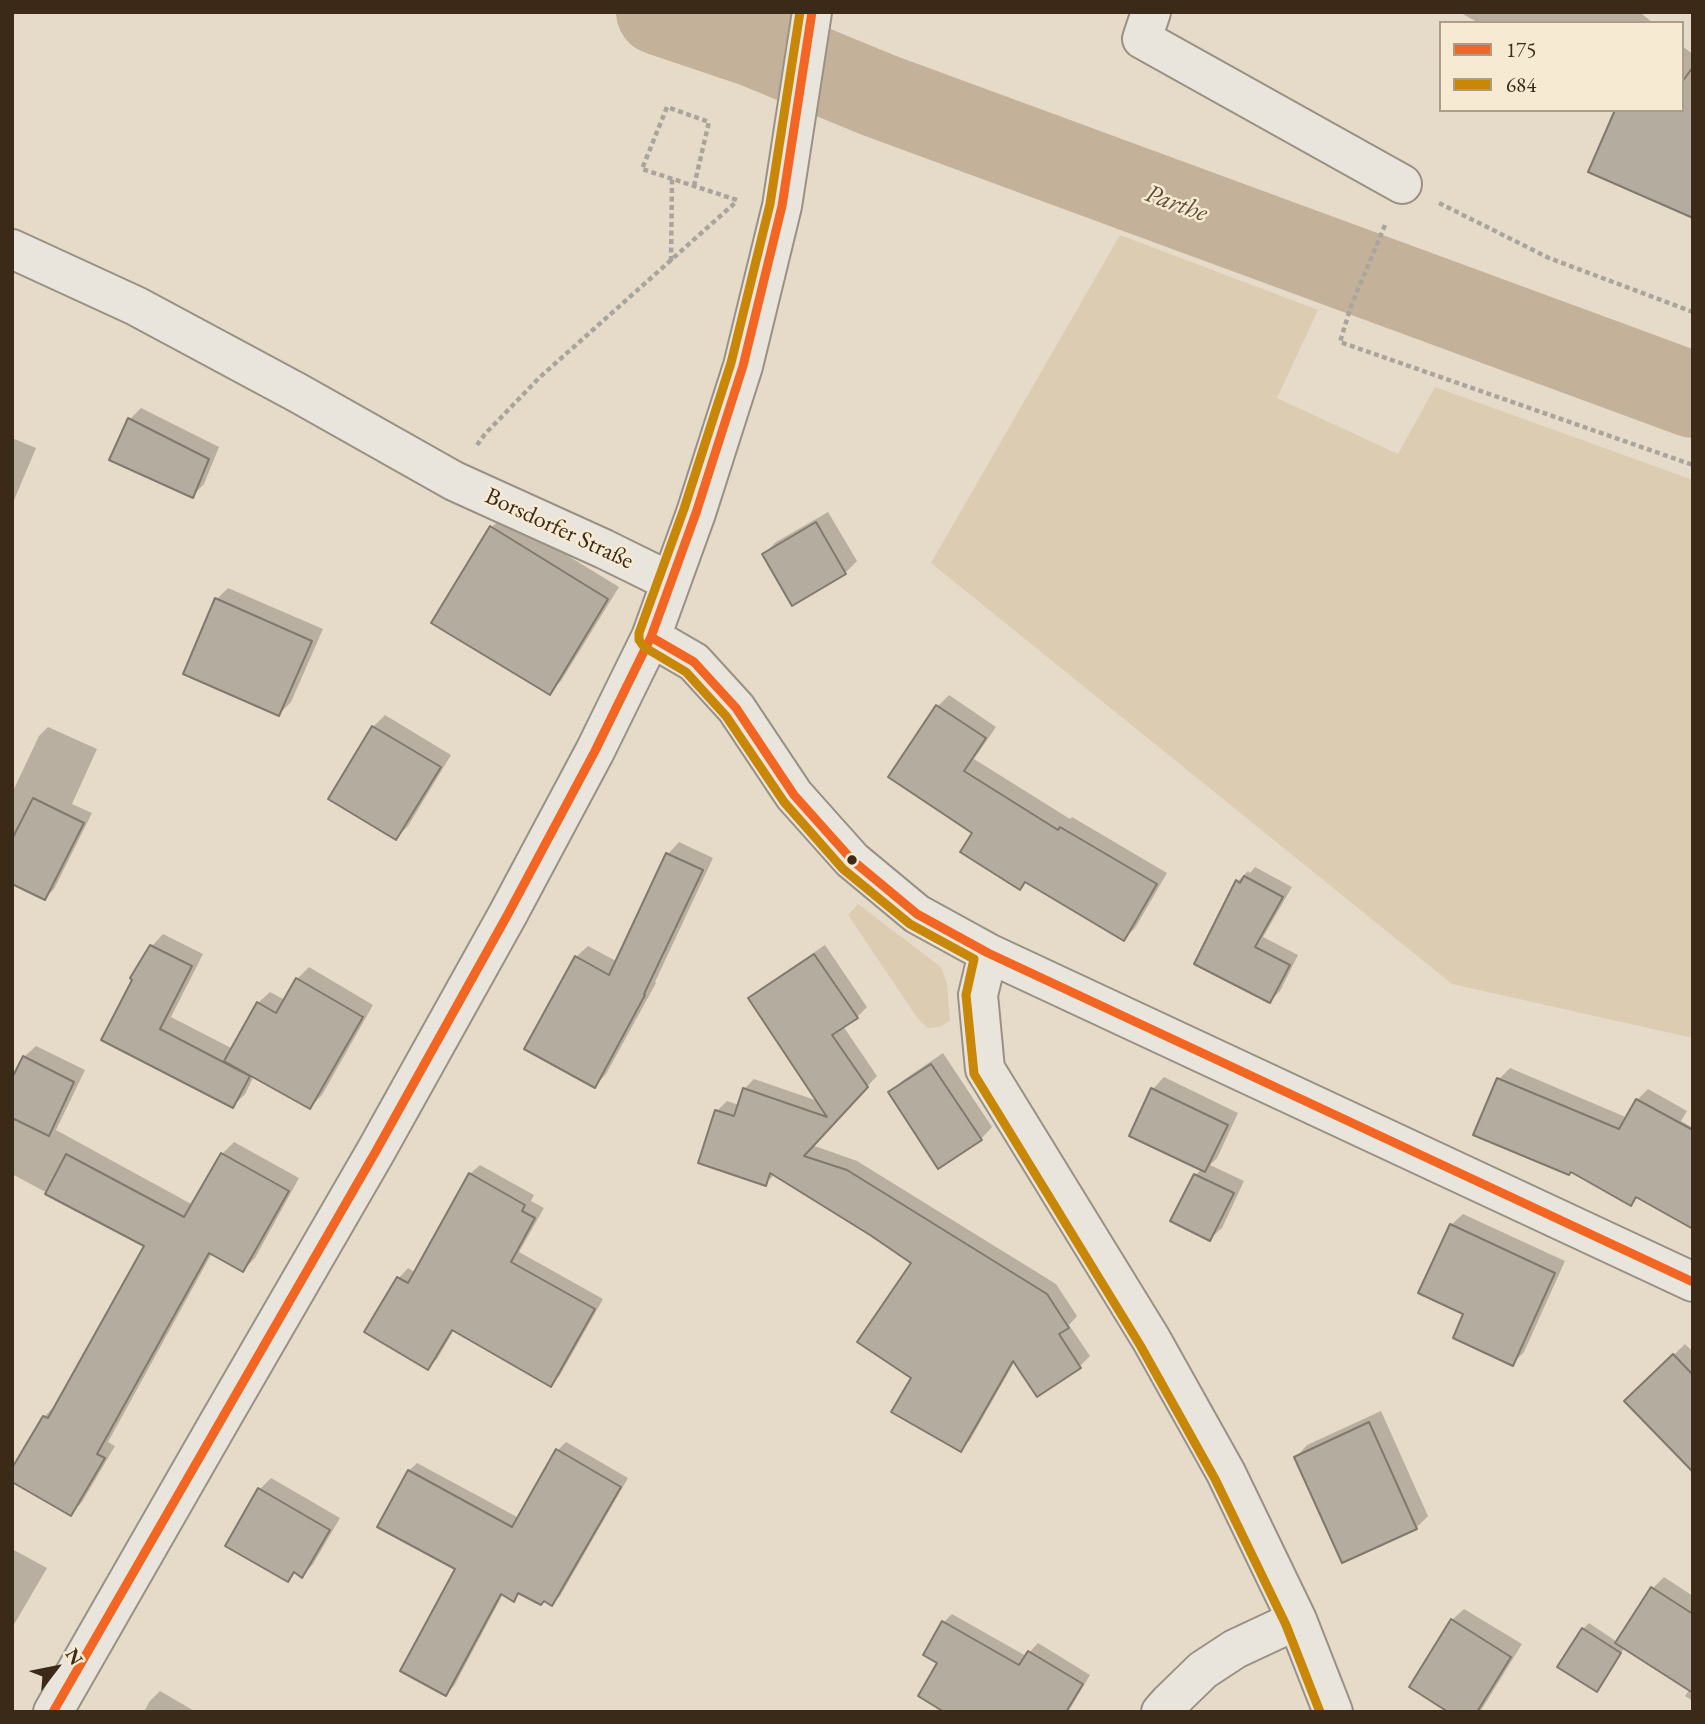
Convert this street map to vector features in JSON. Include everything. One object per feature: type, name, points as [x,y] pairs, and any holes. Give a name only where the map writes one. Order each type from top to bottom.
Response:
[{"type":"street","points":[[53,1712],[383,1139],[595,751],[651,637],[743,366],[782,206],[812,12]]},
{"type":"street","points":[[1151,12],[1142,39],[1402,184]]},
{"type":"street","name":"Borsdorfer Straße","points":[[12,249],[136,306],[454,481],[671,582]]},
{"type":"street","points":[[651,637],[694,662],[736,708],[794,795],[852,860],[918,914],[988,953],[1693,1282]]},
{"type":"street","points":[[988,953],[978,995],[985,1069],[1151,1339],[1226,1473],[1297,1620],[1333,1712]]},
{"type":"street","points":[[1161,1712],[1203,1670],[1236,1649],[1297,1620]]},
{"type":"path","points":[[454,481],[463,463],[485,434],[540,378],[738,200],[694,186],[672,178],[642,169],[667,107],[709,122],[694,186]]},
{"type":"path","points":[[671,262],[672,178]]},
{"type":"path","points":[[1402,184],[1549,258],[1693,312]]},
{"type":"path","points":[[1385,223],[1351,306],[1340,342],[1693,465]]},
{"type":"shaded area","points":[[1120,235],[1318,310],[1277,398],[1398,454],[1435,387],[1693,480],[1693,1038],[1452,984],[931,563]]},
{"type":"shaded area","points":[[858,904],[941,967],[947,984],[950,1021],[939,1027],[928,1028],[918,1019],[848,915]]},
{"type":"building","points":[[1693,67],[1693,218],[1588,172],[1614,112],[1684,112],[1684,79]]},
{"type":"building","points":[[128,418],[209,459],[193,498],[109,460]]},
{"type":"building","points":[[816,522],[846,574],[792,606],[762,554]]},
{"type":"building","points":[[490,526],[608,599],[550,695],[431,623]]},
{"type":"building","points":[[215,598],[312,641],[279,716],[183,674]]},
{"type":"building","points":[[936,705],[986,738],[964,771],[1058,830],[1060,827],[1157,884],[1124,941],[1025,882],[1020,890],[960,852],[972,833],[888,777]]},
{"type":"building","points":[[372,726],[441,767],[396,840],[328,799]]},
{"type":"building","points":[[33,798],[84,823],[45,900],[12,884],[12,839]]},
{"type":"building","points":[[666,853],[703,870],[645,995],[595,1088],[524,1049],[575,956],[609,975]]},
{"type":"building","points":[[1244,876],[1283,897],[1255,947],[1290,965],[1270,1003],[1194,964],[1236,880],[1240,883]]},
{"type":"building","points":[[150,945],[192,966],[160,1029],[250,1076],[233,1108],[101,1040],[132,980],[130,978]]},
{"type":"building","points":[[814,954],[858,1018],[832,1035],[868,1087],[804,1156],[847,1170],[1047,1294],[1069,1328],[1059,1334],[1081,1368],[1037,1397],[1013,1361],[961,1452],[891,1412],[911,1378],[857,1342],[911,1263],[770,1173],[766,1186],[698,1163],[715,1110],[734,1116],[743,1088],[827,1117],[748,998]]},
{"type":"building","points":[[296,978],[363,1017],[310,1109],[224,1061],[257,1002],[276,1013]]},
{"type":"building","points":[[23,1056],[74,1082],[49,1136],[12,1118],[12,1078]]},
{"type":"building","points":[[931,1064],[982,1140],[938,1169],[888,1092]]},
{"type":"building","points":[[1497,1078],[1619,1129],[1636,1099],[1693,1130],[1693,1229],[1636,1197],[1631,1206],[1571,1172],[1569,1175],[1473,1135]]},
{"type":"building","points":[[1151,1088],[1228,1125],[1205,1172],[1129,1136]]},
{"type":"building","points":[[221,1153],[289,1191],[243,1272],[209,1253],[97,1454],[105,1458],[71,1516],[12,1482],[12,1468],[43,1416],[48,1418],[144,1246],[45,1194],[66,1154],[184,1217]]},
{"type":"building","points":[[469,1173],[525,1205],[522,1211],[535,1218],[511,1262],[595,1309],[551,1387],[452,1330],[428,1370],[364,1332],[397,1277],[408,1283]]},
{"type":"building","points":[[1194,1174],[1234,1193],[1210,1241],[1170,1221]]},
{"type":"building","points":[[1450,1224],[1555,1273],[1513,1366],[1453,1338],[1463,1314],[1418,1293]]},
{"type":"building","points":[[1673,1354],[1693,1375],[1693,1472],[1624,1401]]},
{"type":"building","points":[[1369,1422],[1417,1529],[1342,1563],[1294,1457]]},
{"type":"building","points":[[556,1449],[621,1487],[552,1606],[544,1601],[541,1605],[518,1593],[514,1602],[501,1594],[446,1696],[400,1671],[455,1569],[377,1527],[408,1470],[512,1527]]},
{"type":"building","points":[[258,1488],[330,1530],[302,1578],[294,1572],[288,1582],[225,1546]]},
{"type":"building","points":[[1651,1587],[1693,1614],[1693,1693],[1615,1643]]},
{"type":"building","points":[[1451,1619],[1511,1657],[1477,1712],[1448,1712],[1409,1687]]},
{"type":"building","points":[[942,1621],[1019,1665],[1028,1651],[1083,1684],[1066,1712],[944,1712],[918,1696],[937,1663],[923,1655]]},
{"type":"building","points":[[1582,1628],[1621,1653],[1597,1692],[1557,1667]]},
{"type":"waterway","name":"Parthe","points":[[659,12],[754,44],[878,95],[1693,395]]},
{"type":"transit line","name":"684","points":[[800,12],[770,204],[731,363],[684,509],[639,633],[639,640],[644,647],[686,672],[726,716],[784,802],[843,869],[910,924],[974,959],[966,995],[974,1074],[1140,1345],[1215,1479],[1286,1625],[1320,1712]]},
{"type":"transit line","name":"175","points":[[53,1712],[376,1151],[508,914],[595,751],[651,637],[696,513],[743,366],[782,206],[812,12]]},
{"type":"transit line","name":"175","points":[[651,637],[694,662],[736,708],[794,795],[852,860],[917,914],[988,953],[1693,1282]]}]
